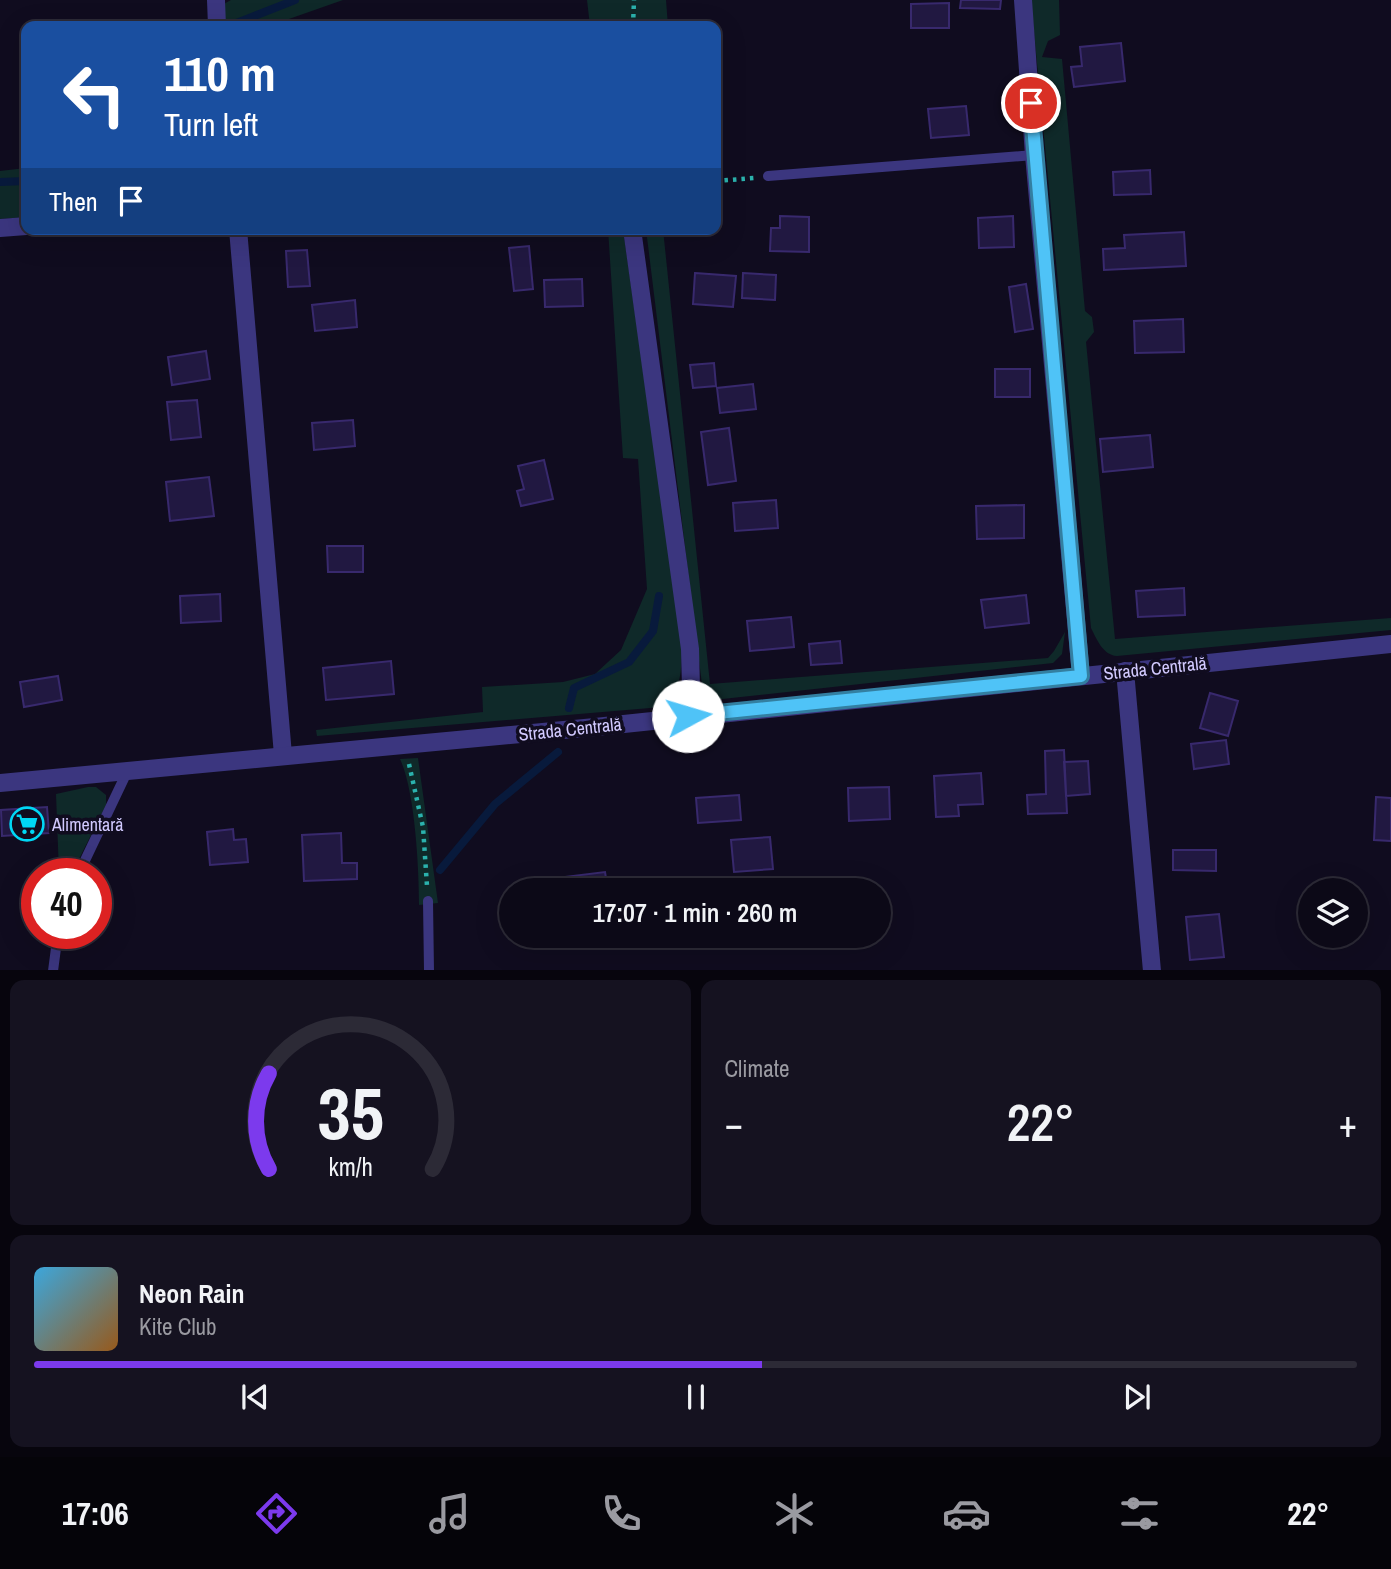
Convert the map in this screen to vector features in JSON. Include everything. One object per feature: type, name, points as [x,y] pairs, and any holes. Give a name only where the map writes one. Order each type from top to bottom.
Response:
[{"type":"street","points":[[216,0],[216,21]]},
{"type":"street","points":[[1023,0],[1034,155],[1081,676]]},
{"type":"street","points":[[0,228],[21,226]]},
{"type":"street","points":[[239,235],[283,755]]},
{"type":"street","points":[[633,235],[690,649],[691,688],[688,716]]},
{"type":"street","name":"Strada Centrală","points":[[0,783],[595,727],[1391,644]]},
{"type":"street","points":[[1125,671],[1152,970]]},
{"type":"lane","points":[[768,176],[1034,155]]},
{"type":"lane","points":[[86,858],[128,770]]},
{"type":"lane","points":[[428,901],[429,970]]},
{"type":"lane","points":[[53,970],[56,949]]},
{"type":"path","points":[[633,21],[634,0]]},
{"type":"path","points":[[721,181],[768,176]]},
{"type":"path","points":[[405,745],[423,827],[428,901]]},
{"type":"green space","points":[[231,0],[343,0],[283,21],[224,21],[222,5]]},
{"type":"green space","points":[[587,0],[666,0],[668,21],[589,21]]},
{"type":"green space","points":[[1031,0],[1059,0],[1060,35],[1048,41],[1042,57],[1062,59],[1085,311],[1092,317],[1094,332],[1086,342],[1115,639],[1391,618],[1391,630],[1117,656],[1108,653],[1098,642],[1091,628]]},
{"type":"green space","points":[[21,169],[21,217],[0,219],[0,171]]},
{"type":"green space","points":[[608,235],[624,235],[682,645],[681,671],[674,692],[662,707],[317,736],[316,730],[483,712],[482,687],[563,682],[595,674],[621,650],[647,589],[638,459],[623,458]]},
{"type":"green space","points":[[647,235],[664,235],[710,684],[1048,658],[1065,632],[1062,654],[1053,663],[704,701]]},
{"type":"green space","points":[[418,758],[438,903],[419,905],[413,810],[400,759]]},
{"type":"green space","points":[[96,787],[106,795],[106,805],[80,858],[58,858],[56,794]]},
{"type":"building","points":[[961,0],[1001,0],[1000,9],[960,8]]},
{"type":"building","points":[[949,3],[949,28],[911,28],[911,4]]},
{"type":"building","points":[[1121,43],[1125,81],[1074,87],[1071,67],[1082,66],[1080,47]]},
{"type":"building","points":[[966,106],[969,135],[931,138],[928,109]]},
{"type":"building","points":[[1150,170],[1151,194],[1114,195],[1113,172]]},
{"type":"building","points":[[780,216],[809,217],[809,252],[770,251],[771,228],[780,228]]},
{"type":"building","points":[[1013,216],[1014,247],[979,248],[978,218]]},
{"type":"building","points":[[1184,232],[1186,266],[1104,270],[1103,249],[1125,248],[1124,235]]},
{"type":"building","points":[[529,246],[533,289],[514,291],[509,248]]},
{"type":"building","points":[[307,250],[310,286],[288,287],[286,251]]},
{"type":"building","points":[[695,273],[736,276],[733,307],[693,304]]},
{"type":"building","points":[[743,273],[776,275],[775,300],[742,298]]},
{"type":"building","points":[[582,279],[583,306],[545,307],[544,280]]},
{"type":"building","points":[[1026,284],[1033,329],[1015,332],[1009,287]]},
{"type":"building","points":[[355,300],[357,327],[315,331],[312,305]]},
{"type":"building","points":[[1183,319],[1184,352],[1135,353],[1134,321]]},
{"type":"building","points":[[206,351],[210,379],[172,385],[168,357]]},
{"type":"building","points":[[714,363],[716,386],[693,388],[690,365]]},
{"type":"building","points":[[995,369],[1030,369],[1030,397],[995,397]]},
{"type":"building","points":[[753,384],[756,409],[720,413],[717,388]]},
{"type":"building","points":[[197,400],[201,437],[171,440],[167,402]]},
{"type":"building","points":[[353,420],[355,446],[314,450],[312,423]]},
{"type":"building","points":[[729,428],[736,481],[708,485],[701,432]]},
{"type":"building","points":[[1150,435],[1153,467],[1103,472],[1100,439]]},
{"type":"building","points":[[544,460],[553,499],[521,506],[517,491],[524,489],[518,466]]},
{"type":"building","points":[[209,477],[214,516],[170,521],[166,482]]},
{"type":"building","points":[[776,500],[778,528],[735,531],[733,503]]},
{"type":"building","points":[[1024,505],[1024,538],[977,539],[976,506]]},
{"type":"building","points":[[327,546],[363,546],[363,572],[328,572]]},
{"type":"building","points":[[1184,588],[1185,615],[1138,617],[1136,591]]},
{"type":"building","points":[[220,594],[221,621],[181,623],[180,596]]},
{"type":"building","points":[[1026,595],[1029,623],[985,628],[981,600]]},
{"type":"building","points":[[791,617],[794,647],[750,651],[747,621]]},
{"type":"building","points":[[840,641],[842,663],[811,665],[809,644]]},
{"type":"building","points":[[391,661],[394,694],[326,700],[323,668]]},
{"type":"building","points":[[58,676],[62,700],[24,707],[20,682]]},
{"type":"building","points":[[1210,693],[1238,701],[1228,736],[1200,728]]},
{"type":"building","points":[[1226,740],[1229,764],[1194,769],[1191,744]]},
{"type":"building","points":[[1064,750],[1067,813],[1028,814],[1027,795],[1046,794],[1045,751]]},
{"type":"building","points":[[1088,761],[1090,794],[1066,796],[1064,762]]},
{"type":"building","points":[[981,773],[983,804],[958,805],[959,816],[936,817],[934,776]]},
{"type":"building","points":[[889,787],[890,819],[849,821],[848,788]]},
{"type":"building","points":[[739,795],[741,820],[698,823],[696,798]]},
{"type":"building","points":[[1376,797],[1391,798],[1391,841],[1374,840]]},
{"type":"building","points":[[47,807],[49,833],[2,836],[1,810]]},
{"type":"building","points":[[233,829],[234,840],[246,839],[248,862],[210,865],[207,832]]},
{"type":"building","points":[[341,833],[342,863],[357,863],[357,879],[304,881],[302,835]]},
{"type":"building","points":[[770,837],[773,869],[734,872],[731,840]]},
{"type":"building","points":[[1173,850],[1216,850],[1216,871],[1173,870]]},
{"type":"building","points":[[605,872],[606,878],[564,878]]},
{"type":"building","points":[[1219,914],[1224,957],[1190,960],[1186,917]]},
{"type":"waterway","points":[[242,21],[295,0]]},
{"type":"waterway","points":[[0,182],[21,181]]},
{"type":"waterway","points":[[569,708],[574,688],[629,662],[653,631],[659,596]]},
{"type":"waterway","points":[[440,870],[495,804],[558,752]]},
{"type":"place","name":"Alimentară","points":[[27,824]]},
{"type":"route","points":[[688,716],[1081,676],[1031,103]]}]
